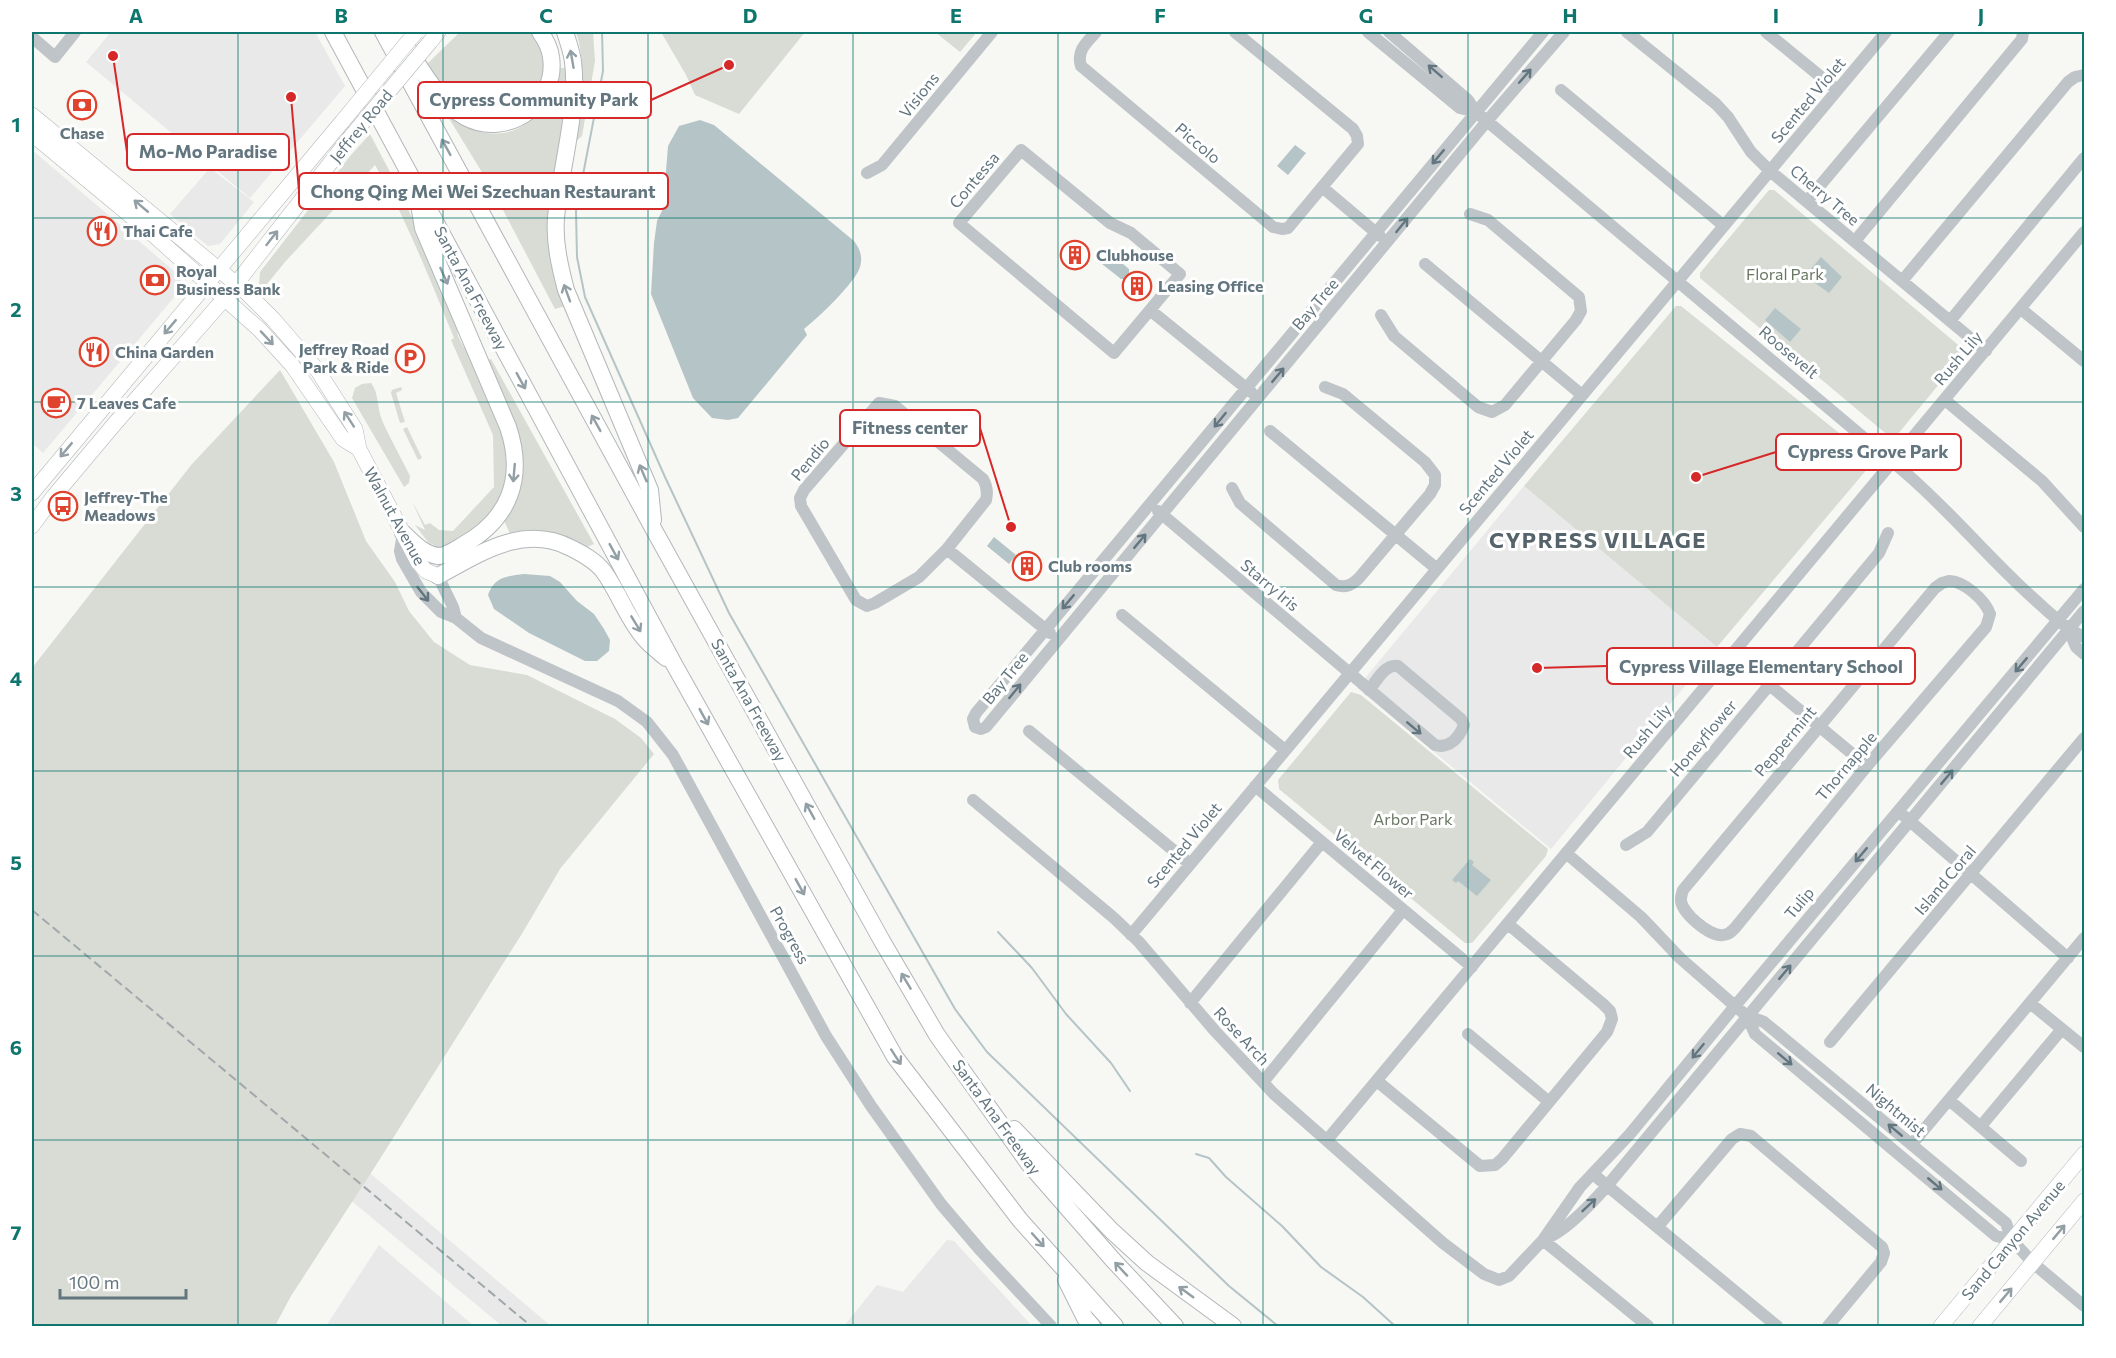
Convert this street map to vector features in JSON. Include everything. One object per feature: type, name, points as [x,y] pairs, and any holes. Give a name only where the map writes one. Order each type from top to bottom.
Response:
[{"type":"highway","name":"Santa Ana Freeway","points":[[333,32],[675,666],[895,1057],[1020,1220],[1115,1326]]},
{"type":"highway","name":"Santa Ana Freeway","points":[[383,32],[654,530],[882,941],[937,1035],[1029,1164],[1113,1260],[1175,1326]]},
{"type":"highway","points":[[397,32],[436,90],[456,111],[472,121],[498,124],[512,121],[527,113],[538,103],[548,87],[551,75],[550,49],[540,32]]},
{"type":"highway","points":[[565,32],[574,73],[573,97],[556,219],[559,263],[566,290],[650,490],[654,530]]},
{"type":"highway","points":[[403,533],[424,551],[439,556],[448,554],[468,543],[488,527],[504,508],[514,483],[515,467],[514,446],[508,427],[423,228],[415,181]]},
{"type":"highway","points":[[438,576],[495,545],[533,538],[566,545],[588,558],[604,572],[644,638],[675,666]]},
{"type":"highway","points":[[971,1084],[1112,1231],[1147,1263],[1233,1326]]},
{"type":"highway","points":[[1056,1261],[1085,1318],[1092,1326]]},
{"type":"main road","name":"Jeffrey Road","points":[[32,493],[416,32]]},
{"type":"main road","name":"Jeffrey Road","points":[[32,526],[54,496],[153,379],[225,298],[349,139],[434,37]]},
{"type":"main road","name":"Walnut Avenue","points":[[32,115],[236,284],[273,319],[308,358],[355,429],[359,449],[420,565],[426,571],[438,576]]},
{"type":"main road","name":"Walnut Avenue","points":[[32,134],[260,330],[292,365],[343,439],[359,449]]},
{"type":"main road","points":[[54,496],[70,466],[106,420],[106,411],[102,408]]},
{"type":"main road","name":"Sand Canyon Avenue","points":[[1941,1326],[2085,1154]]},
{"type":"main road","name":"Sand Canyon Avenue","points":[[1980,1326],[2085,1201]]},
{"type":"street","points":[[32,37],[55,57],[75,32]]},
{"type":"street","name":"Visions","points":[[867,173],[882,165],[992,32]]},
{"type":"street","name":"Piccolo","points":[[1096,32],[1081,49],[1078,59],[1081,66],[1273,227],[1288,228],[1358,144],[1357,136],[1353,129],[1235,32]]},
{"type":"street","name":"Roosevelt","points":[[1368,32],[1460,108],[1476,112]]},
{"type":"street","name":"Roosevelt","points":[[1389,32],[1468,100],[1476,112],[1931,494],[2008,576],[2069,630],[2085,637]]},
{"type":"street","name":"Bay Tree","points":[[1543,32],[1045,628],[976,713],[973,719],[975,727],[981,729],[986,727],[1487,121],[1564,32]]},
{"type":"street","name":"Cherry Tree","points":[[1627,32],[1716,104],[1728,117],[1751,153],[1770,171],[1986,351]]},
{"type":"street","points":[[1766,32],[1837,90]]},
{"type":"street","name":"Scented Violet","points":[[1131,935],[1886,32]]},
{"type":"street","points":[[1807,201],[1949,32]]},
{"type":"street","points":[[1854,241],[2022,39],[2023,32]]},
{"type":"street","points":[[1902,281],[2068,82],[2075,77],[2085,75]]},
{"type":"street","points":[[1561,90],[1724,226]]},
{"type":"street","name":"Contessa","points":[[1021,150],[1110,223],[1131,233],[1180,274],[1150,310],[1114,352],[959,223],[1021,150]]},
{"type":"street","points":[[1950,321],[2085,158]]},
{"type":"street","points":[[1322,187],[1388,242]]},
{"type":"street","points":[[1381,315],[1394,336],[1478,407],[1492,412],[1505,405],[1576,320],[1581,311],[1579,297],[1488,220],[1470,214]]},
{"type":"street","name":"Rush Lily","points":[[1327,1140],[2085,232]]},
{"type":"street","points":[[1425,264],[1582,395]]},
{"type":"street","points":[[2020,309],[2085,361]]},
{"type":"street","points":[[1150,310],[1258,399]]},
{"type":"street","points":[[1232,488],[1239,503],[1336,585],[1343,587],[1353,584],[1359,578],[1397,536],[1430,494],[1435,485],[1435,475],[1425,462],[1343,394],[1324,387]]},
{"type":"street","points":[[1945,400],[2042,481],[2085,526]]},
{"type":"street","name":"Pendio","points":[[879,403],[895,406],[983,479],[987,486],[986,500],[947,549],[919,577],[905,587],[867,606],[856,600],[801,506],[800,498],[804,490],[879,403]]},
{"type":"street","points":[[1270,431],[1437,569]]},
{"type":"street","name":"Starry Iris","points":[[1150,505],[1435,746],[1443,748],[1449,746],[1462,731],[1464,725],[1461,719],[1398,666],[1388,667],[1370,690]]},
{"type":"street","name":"Progress","points":[[403,533],[400,551],[402,559],[421,592],[441,612],[456,618],[481,638],[618,701],[647,722],[662,739],[826,1036],[870,1106],[940,1204],[1052,1326]]},
{"type":"street","name":"Honeyflower","points":[[1626,845],[1647,831],[1770,685],[1879,553],[1888,533]]},
{"type":"street","points":[[947,549],[1058,639]]},
{"type":"street","name":"Progress","points":[[438,576],[456,618]]},
{"type":"street","name":"Peppermint","points":[[1697,922],[1683,909],[1681,899],[1683,890],[1819,726],[1942,583],[1956,581],[1970,591]]},
{"type":"street","name":"Tulip","points":[[1499,1280],[1509,1276],[1543,1240],[1580,1187],[1630,1134],[2085,589]]},
{"type":"street","name":"Thornapple","points":[[1697,922],[1715,935],[1729,934],[1867,766],[1986,627],[1990,614],[1970,591]]},
{"type":"street","name":"Tulip","points":[[1543,1240],[1559,1231],[1594,1201],[1607,1186],[2085,611]]},
{"type":"street","points":[[1122,615],[1285,750]]},
{"type":"street","name":"Roosevelt","points":[[2069,630],[2076,647],[2085,654]]},
{"type":"street","points":[[1732,654],[1867,766]]},
{"type":"street","points":[[1029,731],[1190,864]]},
{"type":"street","name":"Island Coral","points":[[1830,1042],[2085,738]]},
{"type":"street","name":"Velvet Flower","points":[[1255,786],[1472,967]]},
{"type":"street","name":"Rose Arch","points":[[973,800],[1114,918],[1263,1082],[1443,1243],[1484,1274],[1499,1280]]},
{"type":"street","points":[[1899,810],[1909,822],[2068,958]]},
{"type":"street","points":[[1190,1003],[1322,843]]},
{"type":"street","name":"Nightmist","points":[[1566,854],[1641,916],[1680,958],[1747,1017],[1755,1034],[1996,1236],[2012,1240]]},
{"type":"street","points":[[1263,1082],[1403,910]]},
{"type":"street","points":[[1377,1081],[1480,1166],[1495,1165],[1502,1159],[1607,1032],[1612,1019],[1610,1011],[1603,1004],[1508,924]]},
{"type":"street","points":[[1912,1144],[2085,938]]},
{"type":"street","points":[[2030,1003],[2085,1047]]},
{"type":"street","name":"Nightmist","points":[[1747,1017],[1764,1022],[2006,1223],[2012,1240],[2032,1263],[2085,1306]]},
{"type":"street","points":[[1981,1126],[2062,1029]]},
{"type":"street","points":[[1468,1034],[1548,1101]]},
{"type":"street","points":[[1949,1100],[2022,1161]]},
{"type":"street","points":[[1658,1226],[1732,1139],[1744,1134],[1751,1136],[1879,1243],[1883,1251],[1881,1262],[1828,1326]]},
{"type":"street","points":[[1593,1173],[1777,1326]]},
{"type":"street","points":[[1543,1240],[1648,1326]]},
{"type":"shaded area","points":[[111,32],[315,32],[345,86],[250,198],[86,62]]},
{"type":"shaded area","points":[[700,120],[714,125],[854,241],[861,256],[857,274],[844,291],[804,329],[807,335],[738,418],[728,420],[712,418],[693,398],[651,294],[654,243],[657,221],[663,209],[668,146],[679,126]]},
{"type":"shaded area","points":[[1295,145],[1306,153],[1288,175],[1277,166]]},
{"type":"shaded area","points":[[32,150],[180,276],[181,289],[43,453],[32,443]]},
{"type":"shaded area","points":[[210,168],[254,202],[220,244],[208,246],[170,214]]},
{"type":"shaded area","points":[[1107,254],[1111,254],[1129,269],[1124,279],[1102,264]]},
{"type":"shaded area","points":[[1821,257],[1842,277],[1829,293],[1805,276]]},
{"type":"shaded area","points":[[1775,308],[1801,329],[1790,342],[1765,320]]},
{"type":"shaded area","points":[[1524,486],[1717,647],[1551,849],[1357,688]]},
{"type":"shaded area","points":[[994,537],[1016,555],[1009,564],[987,546]]},
{"type":"shaded area","points":[[524,574],[550,576],[560,582],[577,601],[594,614],[610,640],[609,651],[597,661],[585,661],[529,633],[494,609],[488,595],[494,584],[507,577]]},
{"type":"shaded area","points":[[1470,859],[1474,862],[1472,865],[1491,880],[1477,896],[1458,881],[1456,883],[1452,880]]},
{"type":"shaded area","points":[[32,888],[551,1326],[502,1326],[32,935]]},
{"type":"shaded area","points":[[947,1240],[954,1241],[1032,1326],[844,1326],[877,1285],[903,1292]]},
{"type":"shaded area","points":[[379,1245],[474,1326],[326,1326]]},
{"type":"green space","points":[[460,32],[530,32],[540,46],[544,64],[538,88],[530,99],[521,107],[497,116],[475,113],[458,103],[437,80],[427,64]]},
{"type":"green space","points":[[576,32],[593,32],[595,61],[582,136],[575,142],[582,73],[580,45]]},
{"type":"green space","points":[[661,32],[805,32],[739,114],[695,95]]},
{"type":"green space","points":[[935,32],[977,32],[960,52]]},
{"type":"green space","points":[[560,68],[568,68],[568,93],[552,205],[565,306],[555,309],[491,187],[447,115],[482,132],[497,134],[511,131],[523,126],[543,107],[551,95]]},
{"type":"green space","points":[[370,134],[401,193],[455,315],[458,336],[463,346],[474,358],[503,431],[510,465],[498,504],[481,526],[449,546],[440,548],[428,542],[415,525],[425,530],[412,501],[425,525],[430,523],[439,530],[453,531],[494,487],[493,435],[451,340],[454,338],[418,250],[375,165],[262,290],[259,285],[260,272]]},
{"type":"green space","name":"Floral Park","points":[[1769,190],[1774,190],[1963,349],[1964,354],[1897,435],[1890,437],[1700,278],[1700,273]]},
{"type":"green space","points":[[1676,306],[1681,306],[1869,457],[1868,468],[1717,647],[1524,486]]},
{"type":"green space","points":[[491,359],[594,544],[585,548],[510,534],[504,520],[518,491],[486,361]]},
{"type":"green space","points":[[280,370],[334,462],[366,541],[395,582],[409,611],[434,642],[470,665],[527,675],[615,719],[641,738],[654,754],[560,869],[523,932],[291,1296],[275,1326],[32,1326],[32,668],[192,464]]},
{"type":"green space","points":[[371,383],[382,420],[410,476],[409,483],[404,487],[352,398],[355,388]]},
{"type":"green space","points":[[401,387],[402,390],[396,393],[405,422],[400,423],[391,393],[392,390]]},
{"type":"green space","points":[[407,427],[422,458],[418,460],[403,429]]},
{"type":"green space","name":"Arbor Park","points":[[1351,692],[1361,695],[1548,849],[1546,856],[1472,943],[1465,943],[1279,789],[1278,780]]},
{"type":"waterway","points":[[602,32],[603,71],[576,211],[577,257],[585,297],[665,477],[729,613],[955,1009],[987,1052],[1229,1286],[1278,1326]]},
{"type":"waterway","points":[[998,932],[1032,968],[1066,1014],[1111,1063],[1130,1091]]},
{"type":"waterway","points":[[1196,1154],[1209,1158],[1226,1177],[1282,1226],[1321,1267],[1363,1297],[1395,1326]]},
{"type":"railway","points":[[32,910],[531,1326]]},
{"type":"place","name":"Mo-Mo Paradise","points":[[113,56]]},
{"type":"place","name":"Cypress Community Park","points":[[729,65]]},
{"type":"place","name":"Chong Qing Mei Wei Szechuan Restaurant","points":[[291,97]]},
{"type":"place","name":"Chase","points":[[82,105]]},
{"type":"place","name":"Thai Cafe","points":[[102,231]]},
{"type":"place","name":"Clubhouse","points":[[1075,255]]},
{"type":"place","name":"Royal Business Bank","points":[[155,280]]},
{"type":"place","name":"Leasing Office","points":[[1137,286]]},
{"type":"place","name":"China Garden","points":[[94,352]]},
{"type":"place","name":"Jeffrey Road Park & Ride","points":[[410,358]]},
{"type":"place","name":"7 Leaves Cafe","points":[[56,403]]},
{"type":"place","name":"Cypress Grove Park","points":[[1696,477]]},
{"type":"place","name":"Jeffrey-The Meadows","points":[[63,506]]},
{"type":"place","name":"Fitness center","points":[[1011,527]]},
{"type":"place","name":"Club rooms","points":[[1027,566]]},
{"type":"place","name":"Cypress Village Elementary School","points":[[1537,668]]},
{"type":"district","name":"CYPRESS VILLAGE","points":[[1598,540]]}]
